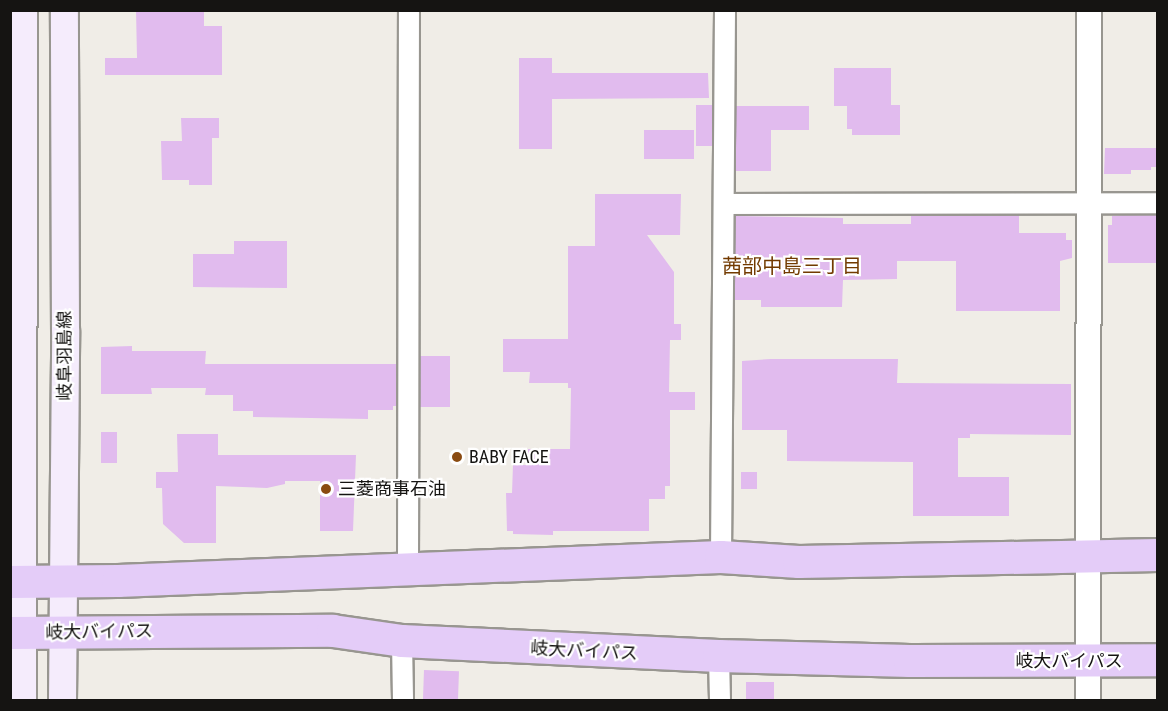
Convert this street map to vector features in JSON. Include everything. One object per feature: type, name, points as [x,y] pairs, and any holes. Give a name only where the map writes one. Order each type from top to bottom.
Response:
[{"type":"highway","points":[[16,582],[721,557],[799,562],[1158,555]]},
{"type":"highway","name":"岐大バイパス","points":[[16,633],[333,631],[402,641],[719,656],[910,661],[1158,660]]},
{"type":"main road","points":[[22,700],[16,633],[16,582],[17,304],[23,10]]},
{"type":"main road","name":"岐阜羽島線","points":[[62,700],[66,330],[64,10]]},
{"type":"street","points":[[408,569],[409,10]]},
{"type":"street","points":[[721,557],[725,10]]},
{"type":"street","points":[[1088,700],[1089,10]]},
{"type":"street","points":[[725,204],[1158,203]]},
{"type":"street","points":[[402,641],[403,700]]},
{"type":"street","points":[[719,656],[720,700]]},
{"type":"building","points":[[136,10],[204,10],[204,26],[222,26],[222,75],[105,75],[105,58],[137,58]]},
{"type":"building","points":[[519,58],[552,58],[552,73],[708,73],[709,98],[552,99],[552,149],[519,149]]},
{"type":"building","points":[[834,68],[891,68],[891,105],[900,105],[900,135],[852,135],[852,129],[847,129],[847,106],[834,106]]},
{"type":"building","points":[[696,105],[712,105],[712,146],[696,146]]},
{"type":"building","points":[[736,106],[809,106],[809,130],[771,130],[771,171],[736,171]]},
{"type":"building","points":[[181,118],[219,118],[219,138],[212,138],[212,185],[189,185],[189,180],[162,180],[161,141],[182,141]]},
{"type":"building","points":[[644,130],[694,130],[694,159],[644,159]]},
{"type":"building","points":[[1105,148],[1158,148],[1158,167],[1151,167],[1151,170],[1131,170],[1131,174],[1104,174]]},
{"type":"building","points":[[595,194],[681,194],[680,235],[647,235],[674,272],[674,324],[681,324],[681,340],[670,340],[669,392],[695,392],[695,410],[670,410],[670,486],[665,486],[665,499],[649,499],[649,531],[553,531],[553,535],[513,534],[513,531],[507,531],[506,493],[512,493],[513,465],[528,465],[528,449],[570,449],[571,388],[568,388],[568,383],[529,383],[530,372],[503,372],[503,339],[568,339],[568,246],[595,246]]},
{"type":"building","points":[[1019,215],[1019,233],[1066,233],[1066,240],[1072,240],[1072,258],[1060,261],[1060,311],[956,311],[956,261],[897,261],[897,279],[843,280],[842,307],[761,307],[761,300],[735,300],[735,216],[843,218],[843,224],[911,224],[911,216]]},
{"type":"building","points":[[1158,215],[1158,263],[1108,263],[1108,225],[1112,225],[1112,216]]},
{"type":"building","points":[[234,241],[287,241],[287,288],[193,287],[193,254],[234,254]]},
{"type":"building","points":[[132,346],[132,351],[206,351],[205,364],[396,364],[396,406],[393,406],[393,410],[368,410],[368,419],[253,417],[253,411],[233,411],[233,395],[205,395],[206,388],[151,388],[152,394],[101,394],[101,347]]},
{"type":"building","points":[[420,356],[450,356],[450,407],[420,407]]},
{"type":"building","points":[[898,359],[897,383],[1071,384],[1071,435],[970,434],[970,438],[958,438],[958,477],[1009,477],[1009,516],[913,516],[913,462],[787,461],[787,430],[742,430],[742,361]]},
{"type":"building","points":[[101,432],[117,432],[117,463],[101,463]]},
{"type":"building","points":[[177,434],[218,434],[218,455],[356,455],[353,531],[320,531],[320,481],[285,481],[285,484],[267,488],[216,486],[216,543],[184,543],[163,524],[162,488],[156,488],[156,472],[178,472]]},
{"type":"building","points":[[741,472],[757,472],[757,489],[741,489]]},
{"type":"building","points":[[424,670],[459,671],[458,700],[423,700]]},
{"type":"building","points":[[746,682],[774,682],[774,700],[746,700]]},
{"type":"place","name":"BABY FACE","points":[[457,457]]},
{"type":"place","name":"三菱商事石油","points":[[326,489]]},
{"type":"district","name":"茜部中島三丁目","points":[[792,266]]}]
